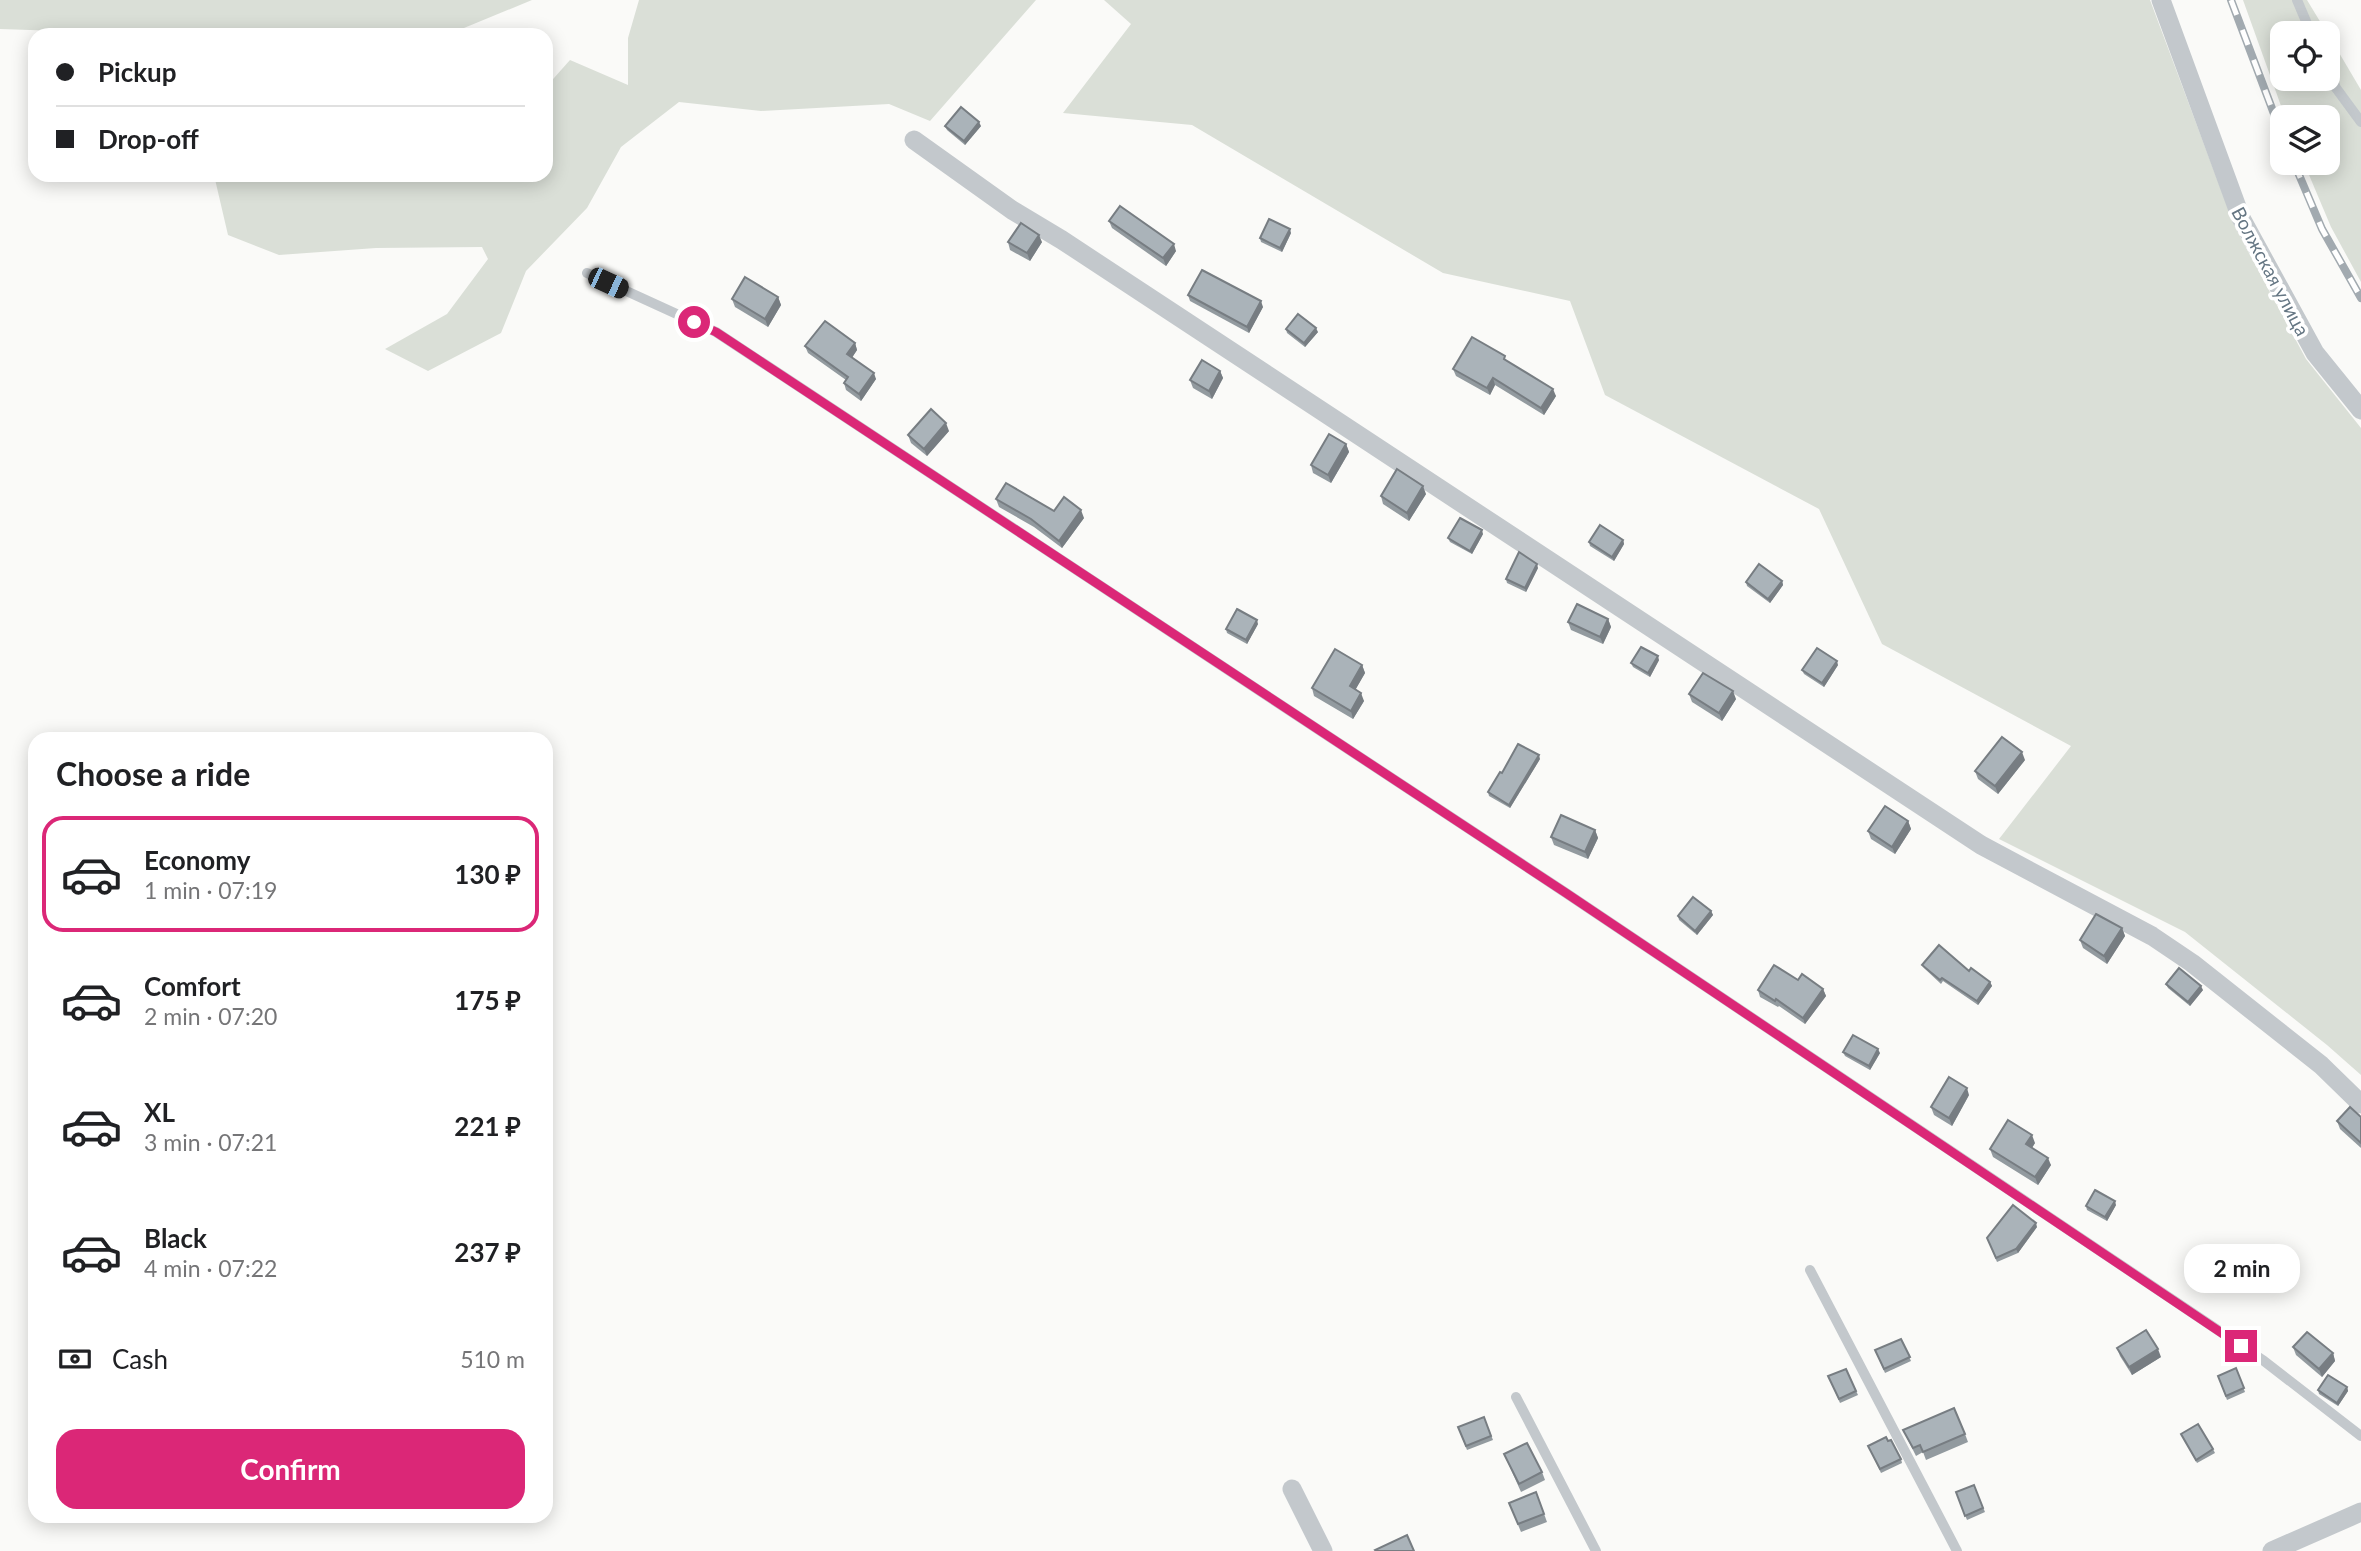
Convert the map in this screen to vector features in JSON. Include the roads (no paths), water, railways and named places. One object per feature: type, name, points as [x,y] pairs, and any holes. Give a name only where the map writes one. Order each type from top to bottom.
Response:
[{"type":"street","name":"Волжская улица","points":[[2161,0],[2241,218],[2315,353],[2361,410]]},
{"type":"street","points":[[914,140],[1012,210],[1062,240],[1981,845],[2162,943],[2192,963],[2321,1065],[2361,1104]]},
{"type":"street","points":[[1292,1489],[1323,1551]]},
{"type":"street","points":[[2272,1551],[2361,1512]]},
{"type":"lane","points":[[2297,0],[2306,21]]},
{"type":"lane","points":[[2338,91],[2361,122]]},
{"type":"lane","points":[[587,273],[716,332],[1634,938],[2264,1361],[2361,1436]]},
{"type":"lane","points":[[1810,1270],[1957,1551]]},
{"type":"lane","points":[[1516,1397],[1596,1551]]},
{"type":"railway","points":[[2231,0],[2271,105]]},
{"type":"railway","points":[[2299,175],[2322,229],[2361,298]]}]
